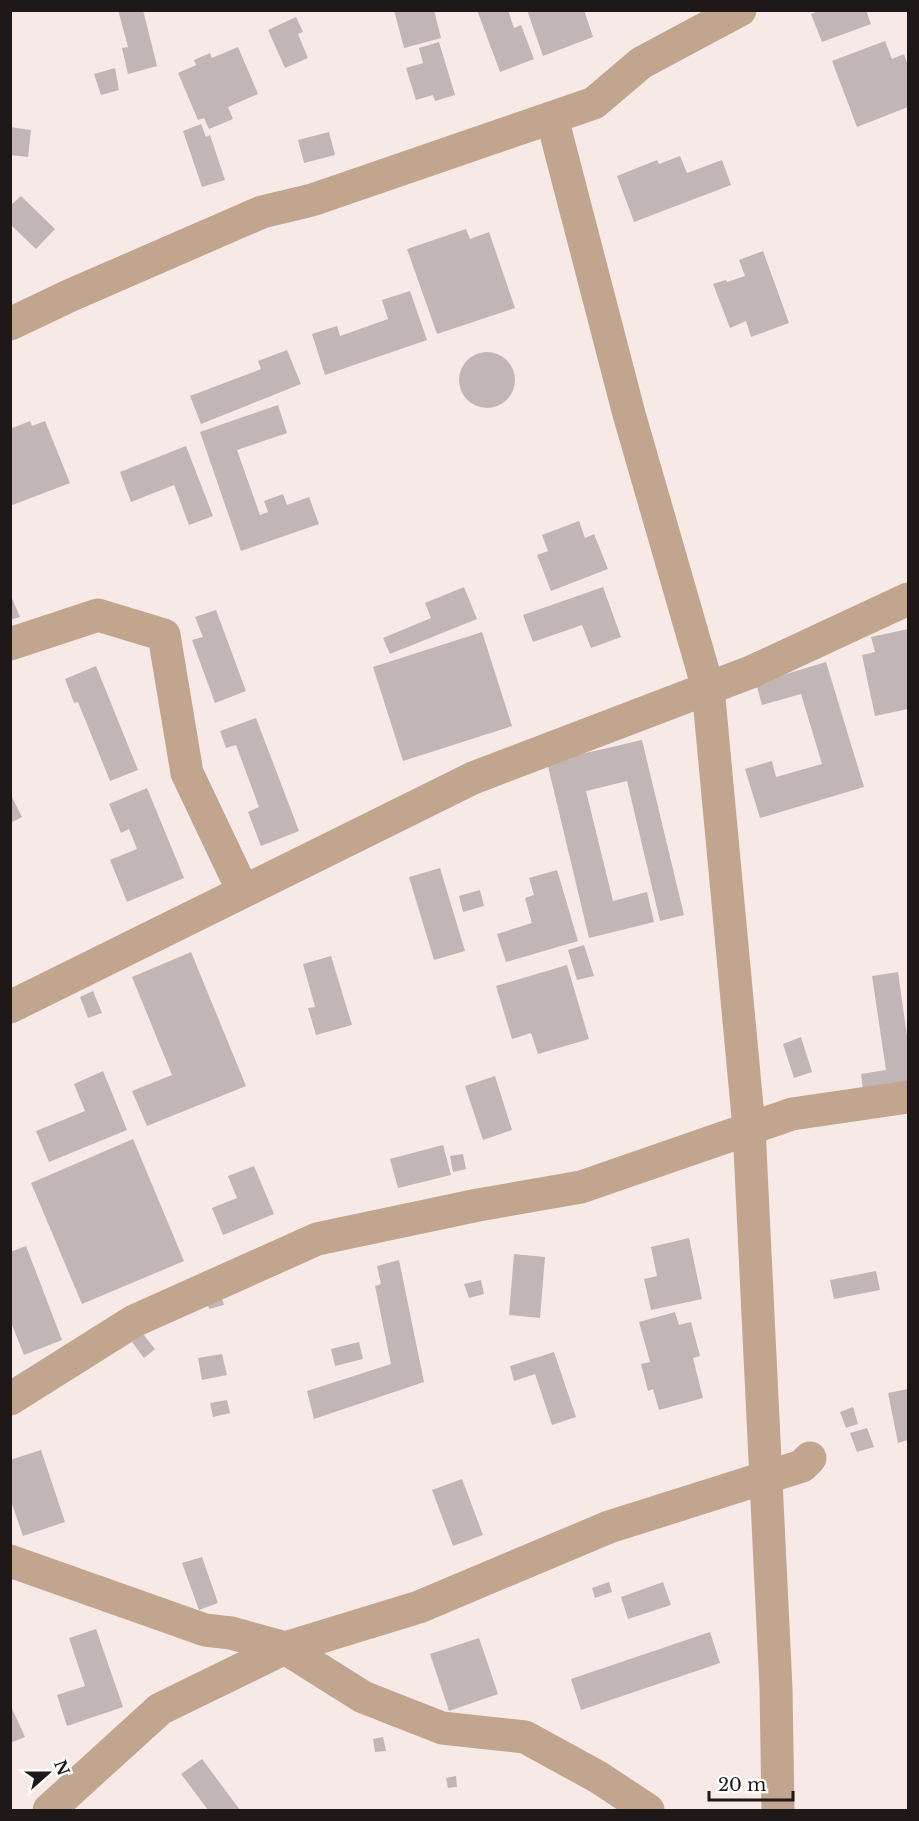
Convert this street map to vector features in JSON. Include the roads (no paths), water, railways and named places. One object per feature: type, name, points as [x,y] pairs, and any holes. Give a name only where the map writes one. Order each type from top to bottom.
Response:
[{"type":"street","points":[[10,324],[262,212],[312,201],[594,103],[641,63],[740,10]]},
{"type":"street","points":[[552,118],[629,414],[708,688],[750,1128],[776,1688],[778,1810]]},
{"type":"street","points":[[10,1007],[473,778],[751,672],[909,599]]},
{"type":"street","points":[[10,644],[98,615],[164,635],[187,773],[243,891]]},
{"type":"street","points":[[10,1399],[134,1321],[317,1239],[477,1205],[581,1187],[792,1114],[909,1096]]},
{"type":"street","points":[[49,1810],[160,1709],[285,1648],[419,1607],[609,1527],[802,1466],[810,1458]]},
{"type":"street","points":[[10,1561],[205,1630],[231,1633],[285,1648],[363,1697],[442,1728],[525,1737],[598,1777],[648,1810]]}]
